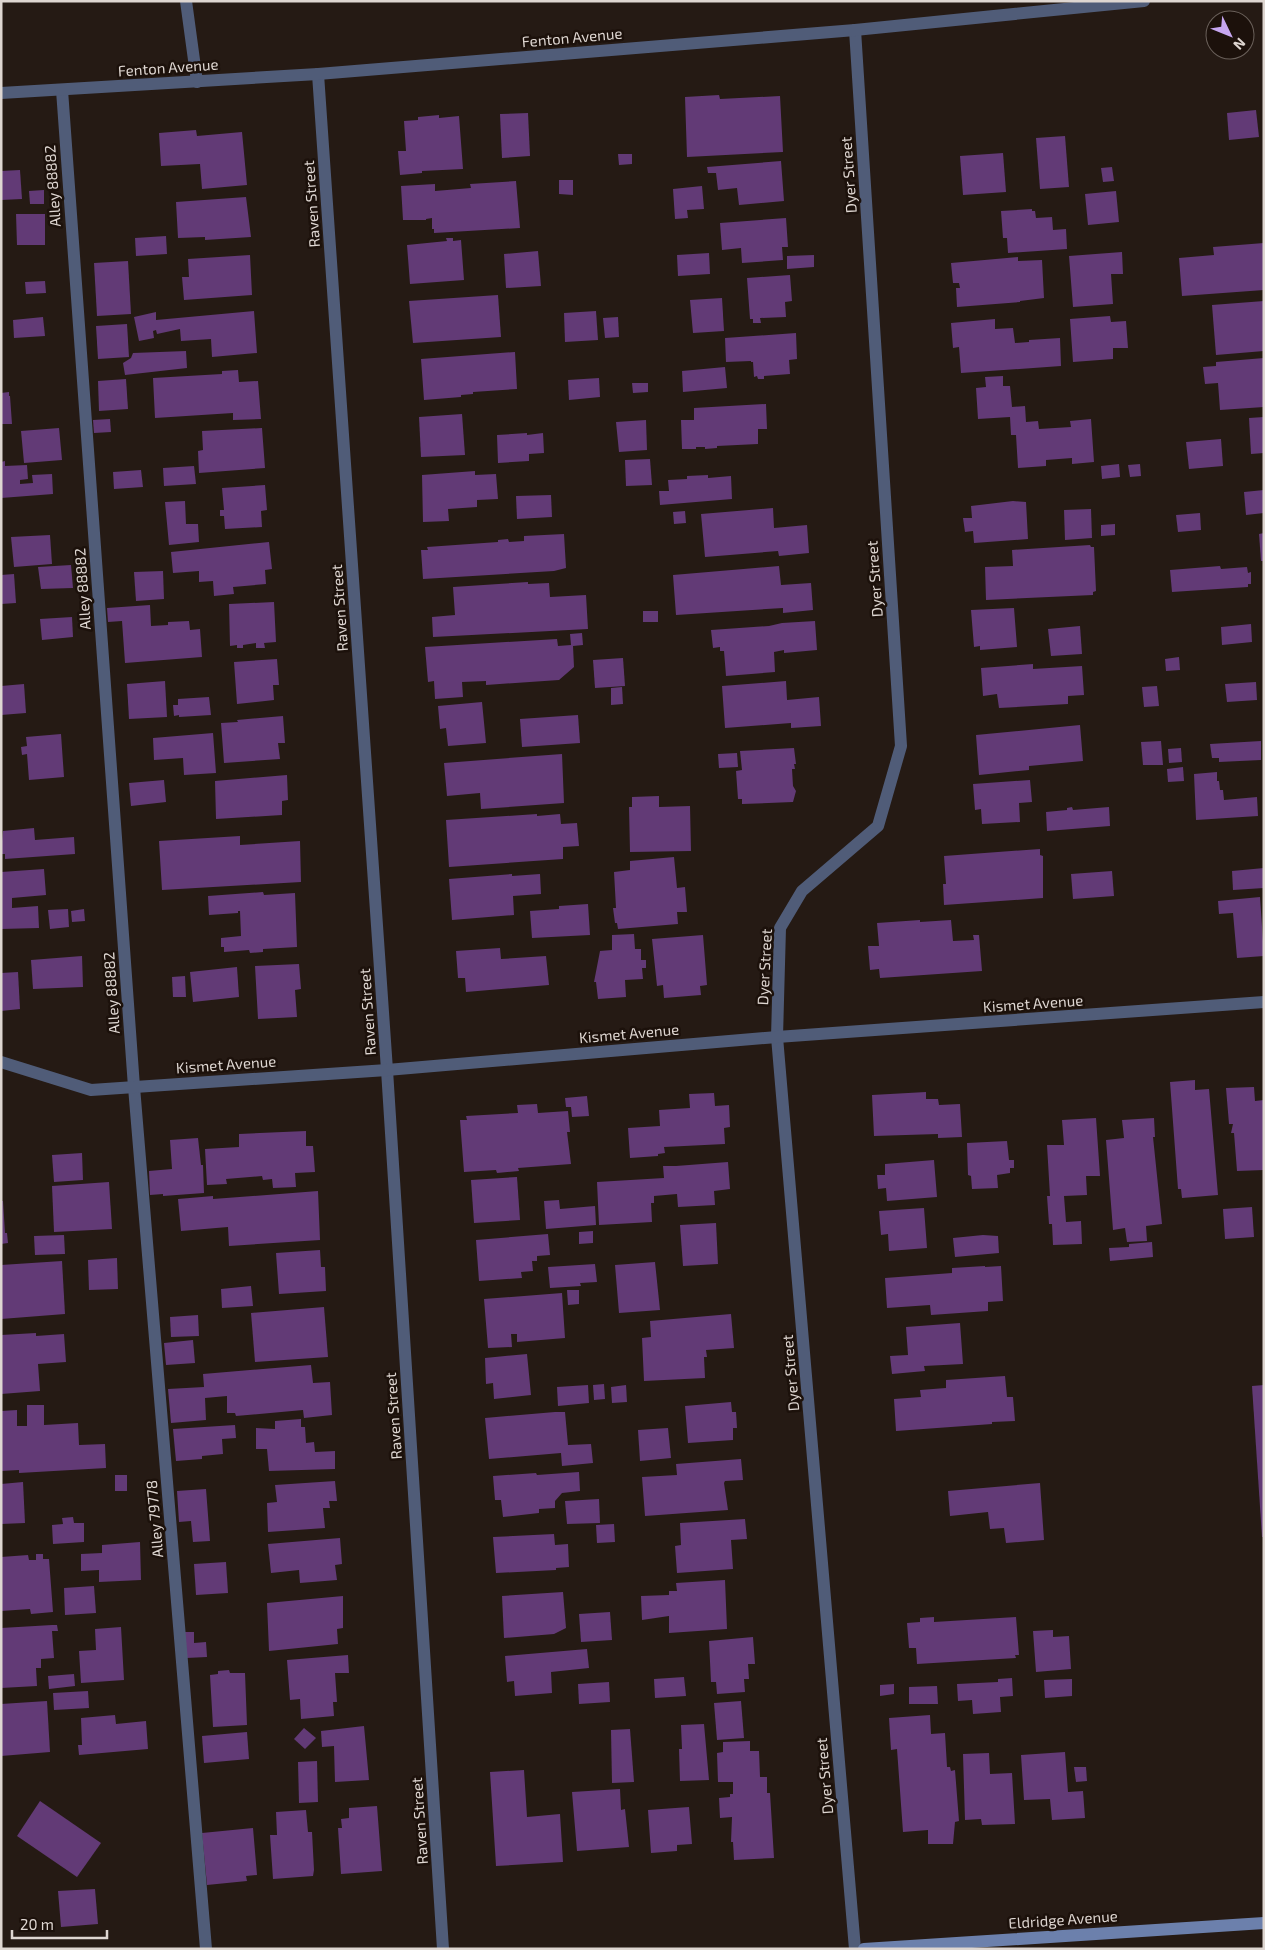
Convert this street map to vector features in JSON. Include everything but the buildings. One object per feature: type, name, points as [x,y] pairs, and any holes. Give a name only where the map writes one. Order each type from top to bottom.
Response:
[{"type":"street","points":[[186,1],[197,82]]},
{"type":"street","name":"Fenton Avenue","points":[[1,94],[318,74],[855,30],[1144,1]]},
{"type":"street","name":"Dyer Street","points":[[855,30],[901,746],[878,826],[802,891],[780,928],[777,1037],[855,1949]]},
{"type":"street","name":"Raven Street","points":[[318,74],[387,1070],[443,1949]]},
{"type":"street","name":"Alley 88882","points":[[62,90],[134,1087]]},
{"type":"street","name":"Kismet Avenue","points":[[1,1062],[91,1090],[387,1070],[777,1037],[1264,1002]]},
{"type":"street","name":"Alley 79778","points":[[134,1087],[206,1949]]},
{"type":"street","name":"Eldridge Avenue","points":[[864,1949],[1264,1923]]}]
